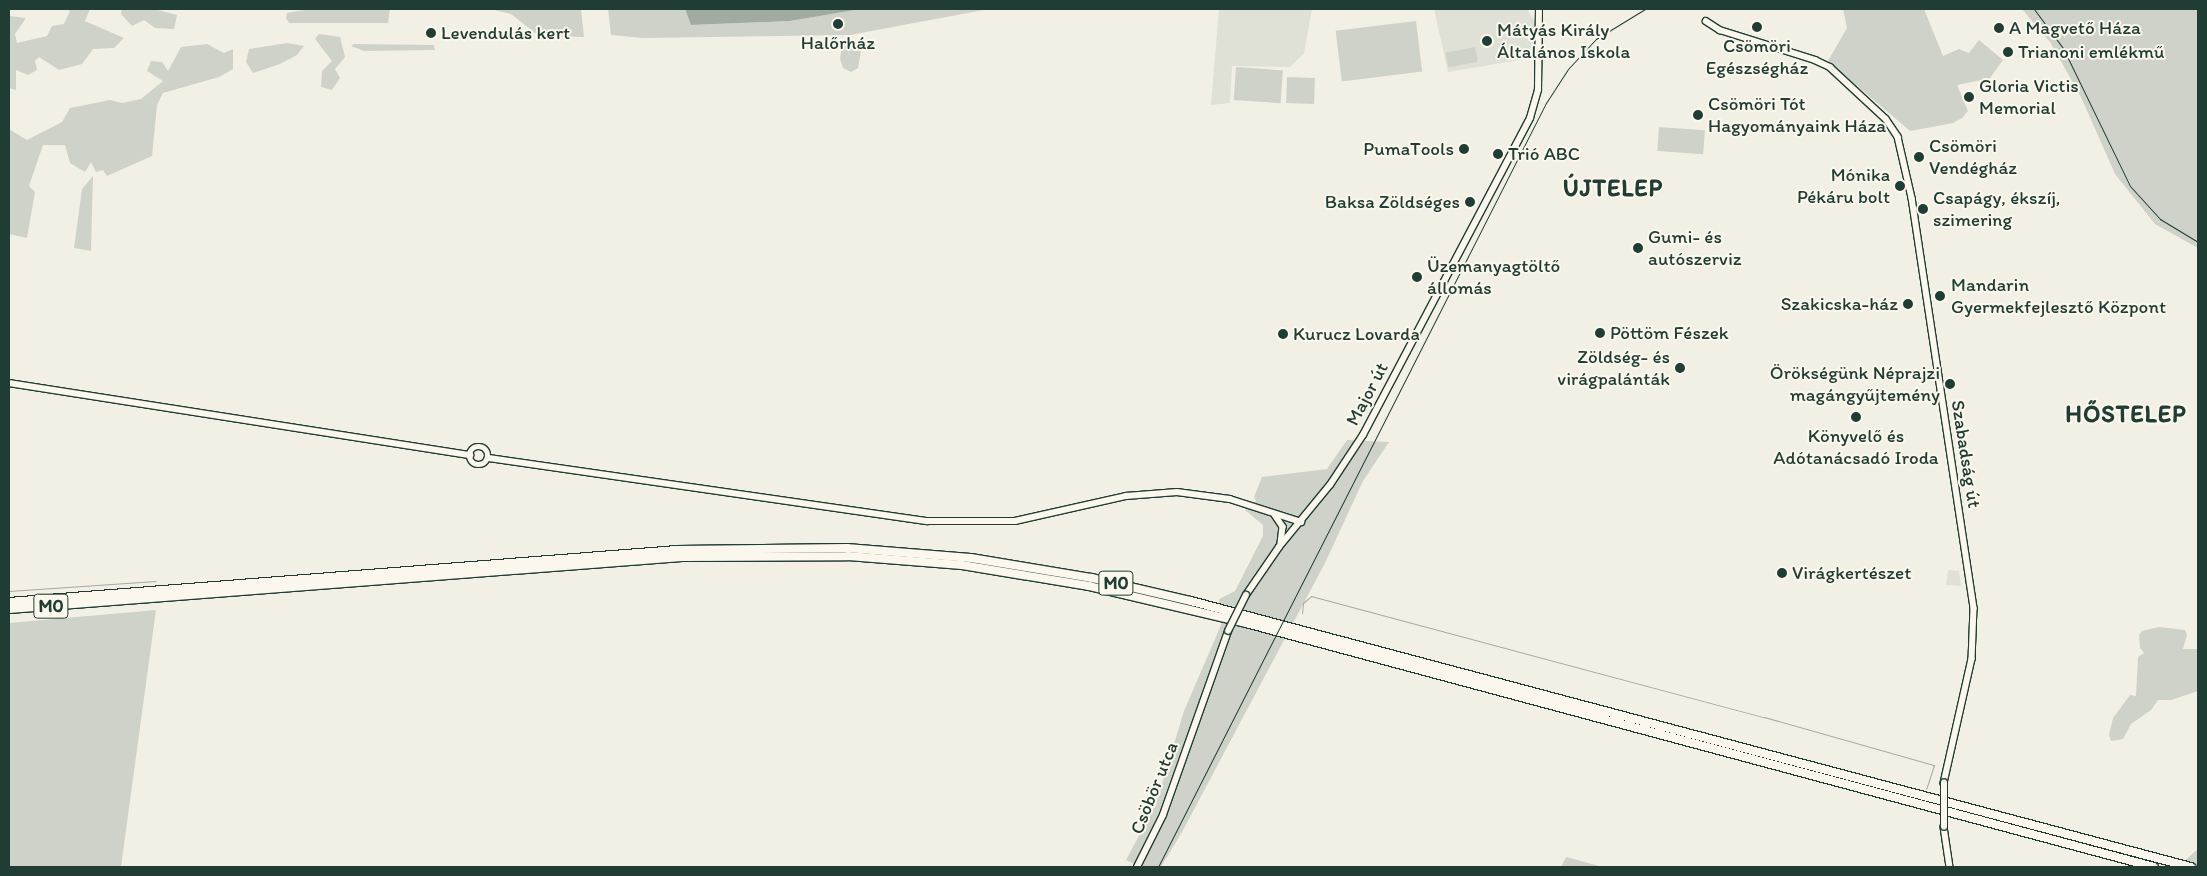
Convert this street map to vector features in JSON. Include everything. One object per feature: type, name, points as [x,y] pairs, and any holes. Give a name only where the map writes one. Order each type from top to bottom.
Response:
[{"type":"highway","name":"M0","points":[[9,602],[677,550],[839,548],[971,558],[1092,578],[1191,601],[2191,867]]},
{"type":"highway","name":"M0","points":[[9,609],[682,557],[839,555],[962,565],[1057,579],[1208,613],[2154,867]]},
{"type":"street","name":"Major út","points":[[1196,718],[1228,631],[1246,595],[1279,547],[1301,522],[1342,468],[1368,426],[1530,118],[1538,90],[1539,9]]},
{"type":"street","name":"Szabadság út","points":[[1706,21],[1720,30],[1823,63],[1880,113],[1898,137],[1912,198],[1974,608],[1972,659],[1944,783],[1944,827],[1950,867]]},
{"type":"street","points":[[9,383],[189,413],[470,454],[480,447],[489,457],[961,524],[1036,518],[1126,496],[1158,492],[1205,494],[1301,522]]},
{"type":"street","points":[[470,454],[473,463],[479,466],[489,457]]},
{"type":"street","points":[[1272,512],[1283,527],[1279,547]]},
{"type":"street","name":"Csöbör utca","points":[[1137,867],[1163,815],[1186,754],[1196,718]]},
{"type":"shaded area","points":[[67,9],[90,9],[85,21],[124,38],[114,48],[93,49],[82,64],[59,70],[39,57],[35,61],[37,70],[28,75],[16,70],[16,90],[9,88],[9,16],[26,18],[15,34],[17,43],[47,36],[52,26],[64,24],[70,11]]},
{"type":"shaded area","points":[[122,9],[154,9],[177,15],[174,29],[155,28],[144,20],[132,26],[121,14]]},
{"type":"shaded area","points":[[310,9],[390,9],[388,23],[289,23],[286,18],[287,13]]},
{"type":"shaded area","points":[[490,9],[581,9],[584,37],[539,36],[511,14]]},
{"type":"shaded area","points":[[608,9],[685,9],[691,25],[790,21],[861,9],[989,9],[850,35],[643,38],[611,35]]},
{"type":"shaded area","points":[[685,9],[861,9],[790,21],[691,25]]},
{"type":"shaded area","points":[[1219,9],[1312,9],[1304,53],[1290,67],[1232,66],[1230,103],[1211,105]]},
{"type":"shaded area","name":"Mátyás Király Általános Iskola","points":[[1434,9],[1527,9],[1535,22],[1532,58],[1448,72]]},
{"type":"shaded area","points":[[1843,9],[1924,9],[1943,56],[1959,49],[1969,53],[1979,40],[2003,60],[1985,85],[1982,80],[1957,85],[1968,111],[1962,118],[1953,123],[1910,131],[1828,61],[1847,28]]},
{"type":"shaded area","points":[[2022,9],[2198,9],[2198,248],[2155,224],[2115,174],[2081,97],[2050,42]]},
{"type":"shaded area","points":[[1416,21],[1422,72],[1342,81],[1336,31]]},
{"type":"shaded area","points":[[319,34],[340,37],[345,57],[335,69],[340,78],[332,90],[321,87],[322,71],[332,61],[315,39]]},
{"type":"shaded area","points":[[287,43],[304,46],[297,55],[280,64],[253,73],[246,62],[249,49]]},
{"type":"shaded area","points":[[858,43],[861,51],[858,68],[851,72],[843,68],[840,59],[842,45]]},
{"type":"shaded area","points":[[207,44],[224,53],[233,49],[233,69],[219,77],[163,93],[157,105],[152,156],[107,176],[103,170],[96,172],[91,162],[85,172],[70,163],[65,145],[43,145],[29,186],[35,192],[27,238],[9,234],[9,129],[27,140],[62,122],[70,108],[110,100],[122,103],[141,99],[163,81],[147,71],[151,61],[162,62],[168,71],[181,47]]},
{"type":"shaded area","points":[[354,44],[434,45],[435,50],[364,51],[351,46]]},
{"type":"shaded area","points":[[1475,47],[1478,62],[1448,67],[1446,53]]},
{"type":"shaded area","points":[[1236,67],[1283,70],[1281,103],[1234,100]]},
{"type":"shaded area","points":[[1287,77],[1315,78],[1314,104],[1286,103]]},
{"type":"shaded area","points":[[1659,127],[1705,130],[1703,154],[1657,151]]},
{"type":"shaded area","points":[[93,176],[91,251],[74,248],[82,189]]},
{"type":"shaded area","points":[[1347,440],[1389,442],[1363,481],[1325,563],[1182,832],[1161,867],[1140,867],[1126,860],[1156,804],[1184,711],[1221,625],[1219,599],[1235,591],[1263,536],[1263,525],[1245,510],[1256,501],[1254,497],[1262,477],[1327,469]]},
{"type":"shaded area","points":[[1948,570],[1959,571],[1961,586],[1946,585]]},
{"type":"shaded area","points":[[156,610],[121,867],[9,867],[9,623]]},
{"type":"shaded area","points":[[2159,627],[2185,630],[2187,635],[2183,649],[2198,649],[2198,691],[2171,700],[2158,700],[2151,710],[2131,724],[2123,739],[2111,741],[2109,735],[2113,718],[2130,695],[2136,696],[2138,657],[2144,653],[2140,648],[2139,635],[2142,631]]},
{"type":"shaded area","points":[[2198,849],[2198,867],[2177,867]]},
{"type":"shaded area","points":[[1566,857],[1603,867],[1561,867]]},
{"type":"waterway","points":[[1533,97],[1536,58]]},
{"type":"waterway","points":[[1517,134],[1530,108]]},
{"type":"waterway","points":[[9,591],[156,581]]},
{"type":"waterway","points":[[1302,613],[1303,603],[1311,596],[1764,717],[1934,765],[1926,789]]},
{"type":"tram line","points":[[1158,867],[1546,103],[1568,69],[1596,39],[1645,9]]},
{"type":"tram line","points":[[2034,9],[2063,48],[2130,186],[2160,219],[2198,242]]},
{"type":"place","name":"Halőrház","points":[[838,24]]},
{"type":"place","name":"Csömöri Egészségház","points":[[1757,27]]},
{"type":"place","name":"A Magvető Háza","points":[[1999,28]]},
{"type":"place","name":"Levendulás kert","points":[[431,33]]},
{"type":"place","name":"Mátyás Király Általános Iskola","points":[[1487,41]]},
{"type":"place","name":"Trianoni emlékmű","points":[[2008,52]]},
{"type":"place","name":"Gloria Victis Memorial","points":[[1969,97]]},
{"type":"place","name":"Csömöri Tót Hagyományaink Háza","points":[[1698,115]]},
{"type":"place","name":"PumaTools","points":[[1464,149]]},
{"type":"place","name":"Trió ABC","points":[[1498,154]]},
{"type":"place","name":"Csömöri Vendégház","points":[[1919,157]]},
{"type":"place","name":"Mónika Pékáru bolt","points":[[1900,186]]},
{"type":"place","name":"Baksa Zöldséges","points":[[1470,202]]},
{"type":"place","name":"Csapágy, ékszíj, szimering","points":[[1923,209]]},
{"type":"place","name":"Gumi- és autószerviz","points":[[1638,248]]},
{"type":"place","name":"Üzemanyagtöltő állomás","points":[[1417,277]]},
{"type":"place","name":"Mandarin Gyermekfejlesztő Központ","points":[[1940,296]]},
{"type":"place","name":"Szakicska-ház","points":[[1908,304]]},
{"type":"place","name":"Pöttöm Fészek","points":[[1600,333]]},
{"type":"place","name":"Kurucz Lovarda","points":[[1283,334]]},
{"type":"place","name":"Zöldség- és virágpalánták","points":[[1680,368]]},
{"type":"place","name":"Örökségünk Néprajzi magángyűjtemény","points":[[1950,384]]},
{"type":"place","name":"Könyvelő és Adótanácsadó Iroda","points":[[1856,417]]},
{"type":"place","name":"Virágkertészet","points":[[1782,573]]},
{"type":"district","name":"ÚJTELEP","points":[[1613,188]]},
{"type":"district","name":"HŐSTELEP","points":[[2126,414]]}]
